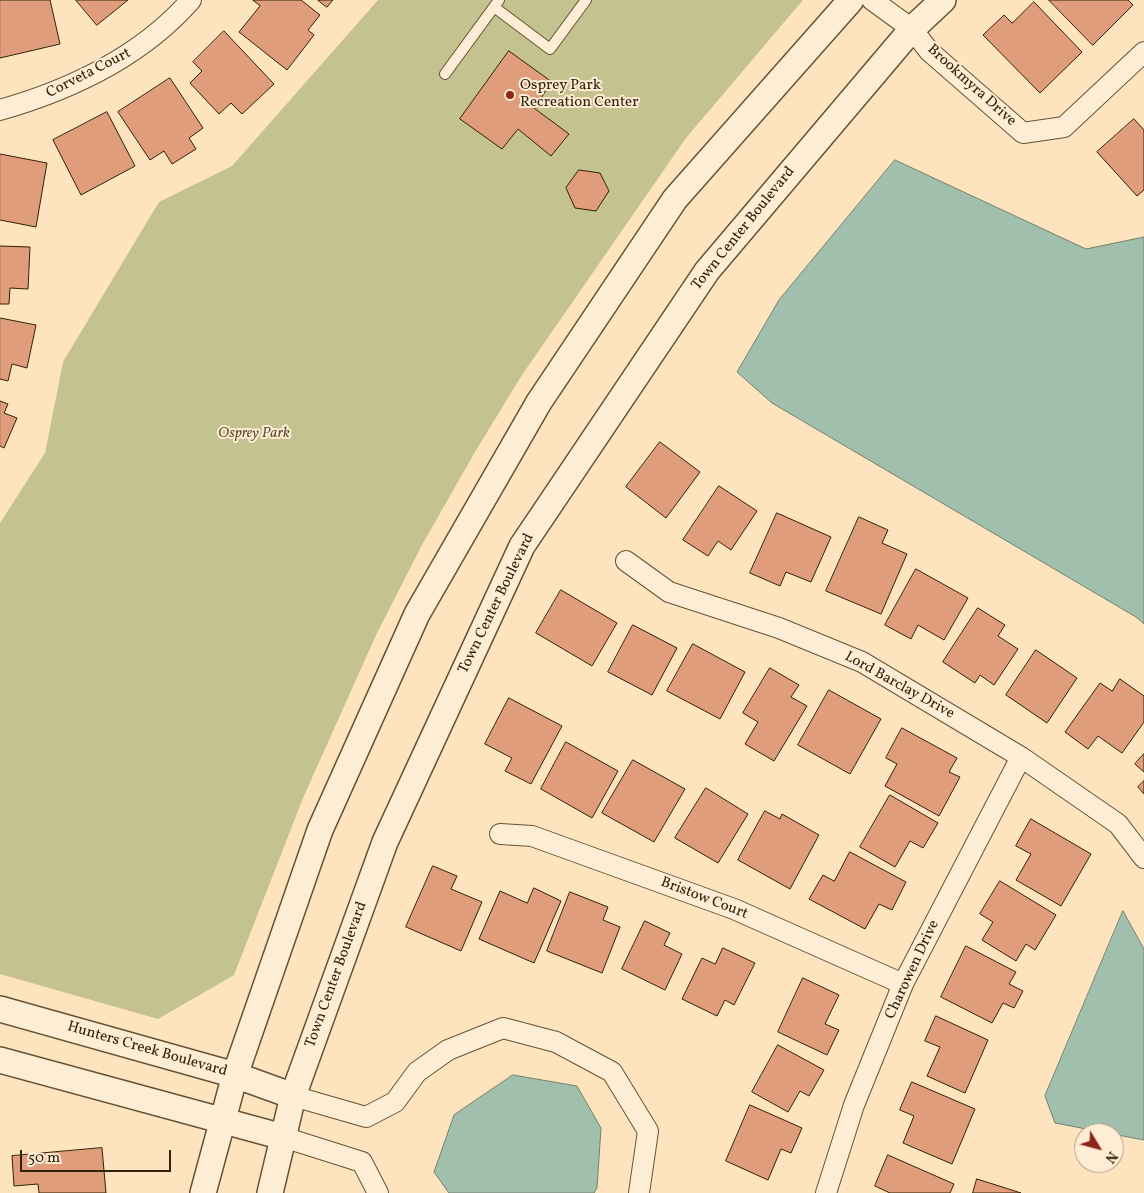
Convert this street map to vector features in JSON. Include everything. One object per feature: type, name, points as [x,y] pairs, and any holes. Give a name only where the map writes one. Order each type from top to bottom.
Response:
[{"type":"street","name":"Corveta Court","points":[[0,110],[42,98],[134,52],[191,0]]},
{"type":"street","points":[[203,1193],[235,1075],[320,830],[417,614],[539,402],[675,199],[850,0]]},
{"type":"street","name":"Brookmyra Drive","points":[[872,0],[912,29],[929,51],[1023,133],[1064,127],[1144,52]]},
{"type":"street","name":"Town Center Boulevard","points":[[270,1193],[293,1096],[386,842],[522,546],[707,271],[912,29],[943,0]]},
{"type":"street","name":"Lord Barclay Drive","points":[[626,561],[669,592],[779,628],[862,662],[1021,756],[1118,824],[1144,858]]},
{"type":"street","name":"Charowen Drive","points":[[826,1193],[854,1105],[903,984],[1021,756]]},
{"type":"street","name":"Bristow Court","points":[[500,834],[532,836],[734,909],[903,984]]},
{"type":"street","name":"Hunters Creek Boulevard","points":[[0,1009],[235,1075],[293,1096]]},
{"type":"street","points":[[293,1096],[366,1117],[395,1102],[417,1072],[448,1050],[503,1028],[556,1042],[612,1072],[648,1131],[638,1193]]},
{"type":"street","points":[[0,1060],[222,1120],[362,1162],[378,1193]]},
{"type":"lane","points":[[445,74],[496,3],[550,49],[586,0]]},
{"type":"green space","name":"Osprey Park","points":[[378,0],[803,0],[686,138],[522,375],[475,452],[422,545],[377,633],[303,798],[234,975],[158,1019],[0,974],[0,523],[45,453],[63,362],[159,202],[232,166]]},
{"type":"shaded area","points":[[895,160],[1086,249],[1144,237],[1144,624],[1136,617],[772,403],[737,372],[779,300]]},
{"type":"shaded area","points":[[1123,911],[1144,949],[1144,1140],[1124,1136],[1124,1123],[1074,1123],[1074,1127],[1055,1123],[1045,1096]]},
{"type":"shaded area","points":[[513,1075],[577,1086],[601,1128],[597,1188],[594,1193],[449,1193],[434,1172],[454,1115]]},
{"type":"building","points":[[0,0],[50,0],[60,44],[0,58]]},
{"type":"building","points":[[76,0],[128,0],[97,25]]},
{"type":"building","points":[[253,0],[301,0],[320,15],[308,30],[314,35],[287,70],[239,32],[260,6]]},
{"type":"building","points":[[318,0],[333,0],[327,7]]},
{"type":"building","points":[[1049,0],[1128,0],[1133,5],[1093,45]]},
{"type":"building","points":[[1034,2],[1082,52],[1040,93],[983,35],[1004,15],[1012,23]]},
{"type":"building","points":[[224,31],[274,84],[242,114],[231,103],[219,114],[190,83],[202,71],[193,62]]},
{"type":"building","name":"Osprey Park Recreation Center","points":[[509,51],[552,82],[534,108],[569,134],[551,156],[518,129],[502,149],[460,119]]},
{"type":"building","points":[[170,78],[203,128],[189,138],[196,149],[172,164],[164,151],[150,160],[118,112]]},
{"type":"building","points":[[107,112],[135,166],[81,195],[53,140]]},
{"type":"building","points":[[1134,119],[1144,130],[1144,190],[1137,196],[1097,152]]},
{"type":"building","points":[[0,154],[47,163],[36,227],[0,220]]},
{"type":"building","points":[[579,170],[600,173],[609,191],[596,211],[575,208],[566,188]]},
{"type":"building","points":[[0,246],[30,247],[28,289],[10,288],[9,304],[0,304]]},
{"type":"building","points":[[0,318],[36,325],[27,368],[12,364],[8,381],[0,379]]},
{"type":"building","points":[[0,401],[8,404],[4,413],[17,418],[4,448],[0,446]]},
{"type":"building","points":[[660,442],[700,472],[666,518],[626,487]]},
{"type":"building","points":[[719,486],[757,511],[731,550],[718,541],[708,556],[683,540]]},
{"type":"building","points":[[777,513],[831,537],[811,582],[786,572],[780,586],[750,573]]},
{"type":"building","points":[[859,517],[888,530],[882,543],[907,554],[881,614],[826,591]]},
{"type":"building","points":[[916,569],[968,598],[944,640],[918,625],[911,639],[885,625]]},
{"type":"building","points":[[561,590],[617,623],[592,666],[536,633]]},
{"type":"building","points":[[978,608],[1005,625],[998,636],[1018,649],[994,685],[980,675],[975,683],[943,662]]},
{"type":"building","points":[[633,625],[677,648],[652,695],[608,672]]},
{"type":"building","points":[[693,644],[745,672],[720,719],[667,691]]},
{"type":"building","points":[[1036,650],[1077,678],[1047,723],[1006,695]]},
{"type":"building","points":[[770,668],[799,685],[791,697],[807,706],[774,761],[745,744],[758,722],[743,713]]},
{"type":"building","points":[[1120,679],[1144,696],[1144,722],[1122,753],[1098,736],[1088,749],[1065,732],[1100,683],[1112,691]]},
{"type":"building","points":[[829,690],[881,719],[850,774],[798,745]]},
{"type":"building","points":[[509,698],[562,726],[531,784],[505,771],[512,758],[485,744]]},
{"type":"building","points":[[902,728],[957,758],[949,772],[960,777],[939,816],[885,786],[897,764],[886,758]]},
{"type":"building","points":[[566,742],[618,771],[592,818],[541,789]]},
{"type":"building","points":[[1144,754],[1144,772],[1135,764]]},
{"type":"building","points":[[633,760],[685,789],[654,842],[602,813]]},
{"type":"building","points":[[1144,781],[1144,794],[1138,787]]},
{"type":"building","points":[[706,788],[748,814],[718,863],[675,838]]},
{"type":"building","points":[[890,795],[938,823],[923,848],[910,841],[895,867],[860,847]]},
{"type":"building","points":[[765,811],[780,819],[782,814],[819,835],[790,889],[738,860]]},
{"type":"building","points":[[1031,819],[1091,854],[1061,906],[1016,880],[1031,854],[1016,846]]},
{"type":"building","points":[[850,852],[906,882],[892,910],[879,904],[865,929],[809,899],[823,875],[834,881]]},
{"type":"building","points":[[433,866],[457,876],[451,889],[482,902],[461,951],[406,927]]},
{"type":"building","points":[[1000,881],[1056,915],[1035,950],[1026,944],[1016,961],[982,940],[993,922],[980,914]]},
{"type":"building","points":[[534,888],[561,901],[534,963],[479,939],[500,891],[527,903]]},
{"type":"building","points":[[570,892],[608,907],[603,920],[620,927],[602,973],[547,951]]},
{"type":"building","points":[[645,921],[670,933],[664,945],[682,954],[665,990],[622,969]]},
{"type":"building","points":[[966,946],[1016,972],[1009,984],[1023,991],[1014,1008],[1003,1003],[992,1023],[941,997]]},
{"type":"building","points":[[723,948],[755,963],[734,1005],[725,1000],[717,1016],[682,999],[702,958],[715,964]]},
{"type":"building","points":[[803,978],[839,995],[825,1024],[839,1030],[827,1055],[778,1032]]},
{"type":"building","points":[[936,1016],[988,1040],[965,1093],[927,1076],[940,1047],[925,1041]]},
{"type":"building","points":[[778,1045],[824,1070],[809,1096],[800,1091],[788,1112],[752,1092]]},
{"type":"building","points":[[912,1082],[975,1109],[952,1164],[903,1143],[914,1116],[900,1110]]},
{"type":"building","points":[[750,1105],[802,1128],[791,1153],[781,1149],[768,1180],[726,1161]]},
{"type":"building","points":[[102,1148],[106,1193],[39,1193],[38,1184],[14,1186],[12,1156]]},
{"type":"building","points":[[888,1155],[954,1184],[950,1193],[890,1193],[875,1186]]},
{"type":"building","points":[[977,1179],[1021,1193],[973,1193]]},
{"type":"place","name":"Osprey Park Recreation Center","points":[[510,95]]}]
